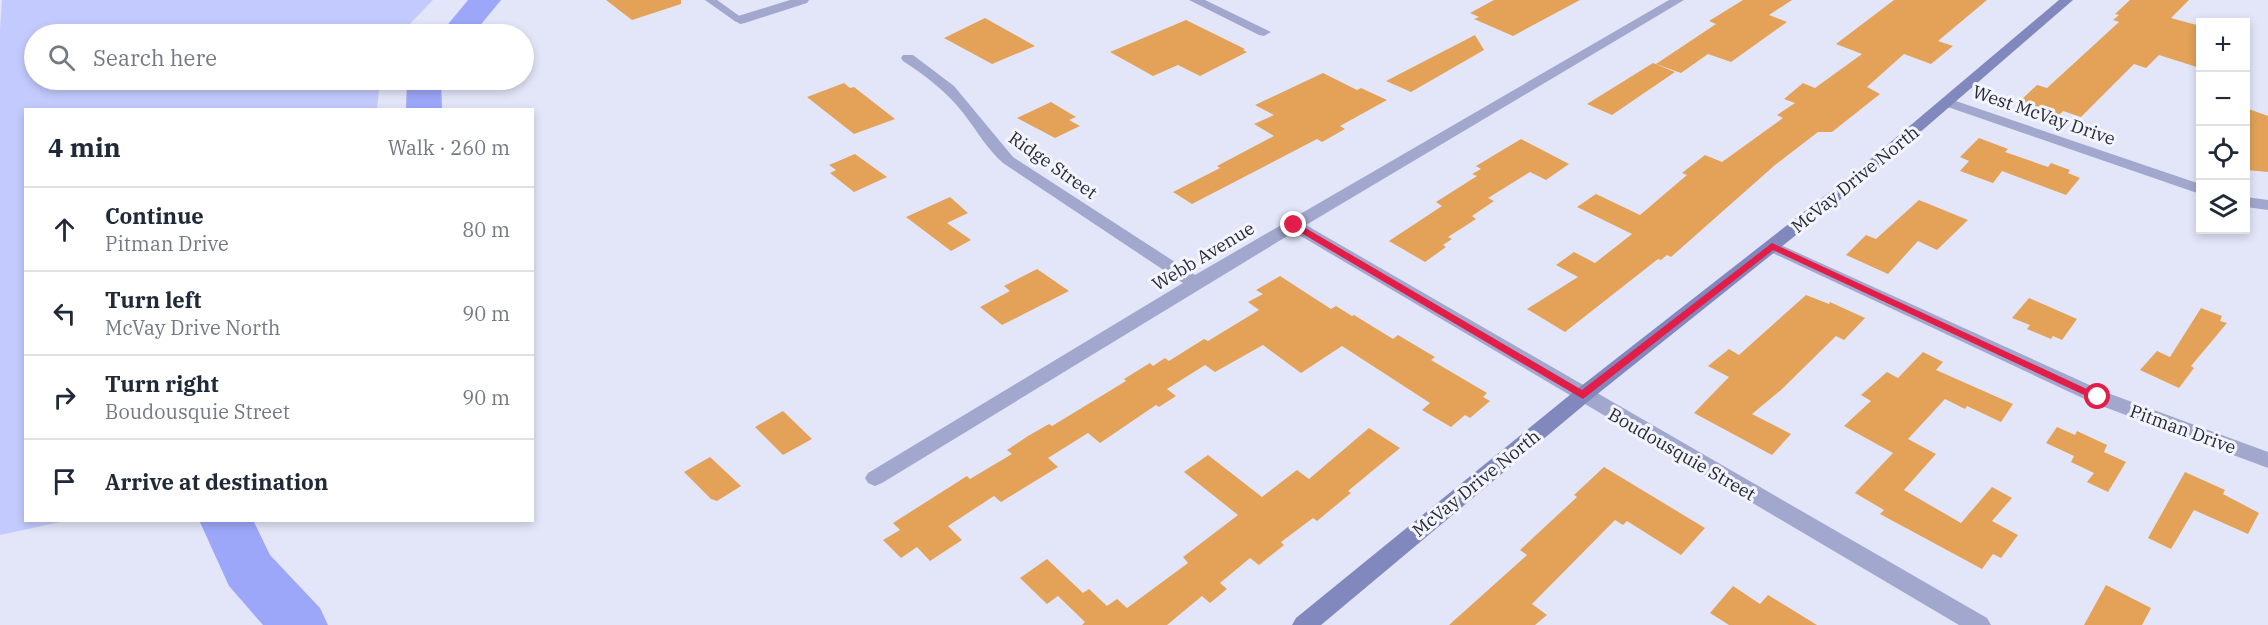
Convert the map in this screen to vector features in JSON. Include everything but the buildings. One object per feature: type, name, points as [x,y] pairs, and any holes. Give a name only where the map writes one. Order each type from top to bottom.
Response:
[{"type":"street","points":[[740,20],[803,0]]},
{"type":"street","points":[[1195,0],[1264,32]]},
{"type":"street","name":"Webb Avenue","points":[[875,478],[1196,283],[1678,0]]},
{"type":"street","name":"McVay Drive North","points":[[1304,625],[1583,395],[1860,176],[2067,0]]},
{"type":"street","name":"Ridge Street","points":[[908,58],[943,80],[972,114],[993,147],[1008,160],[1196,283]]},
{"type":"street","name":"West McVay Drive","points":[[1947,102],[2196,188]]},
{"type":"street","points":[[2250,203],[2268,205]]},
{"type":"street","name":"Boudousquie Street","points":[[1294,225],[1979,625]]},
{"type":"street","name":"Pitman Drive","points":[[1772,246],[2098,397],[2268,460]]},
{"type":"lane","points":[[710,0],[740,20]]},
{"type":"shaded area","points":[[2,0],[433,0],[410,24],[24,24],[24,90],[379,90],[377,108],[24,108],[24,522],[60,522],[0,535],[0,29]]},
{"type":"waterway","points":[[465,24],[485,0]]},
{"type":"waterway","points":[[424,90],[424,108]]},
{"type":"waterway","points":[[227,522],[249,570],[299,625]]},
{"type":"route","points":[[1294,225],[1583,395],[1772,246],[2098,397]]}]
